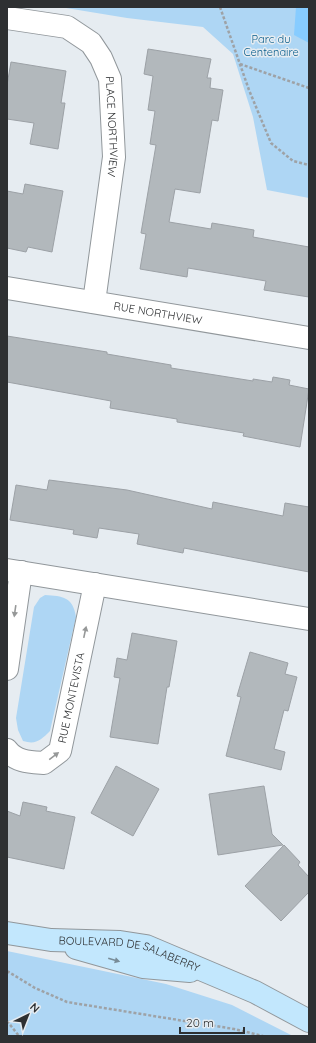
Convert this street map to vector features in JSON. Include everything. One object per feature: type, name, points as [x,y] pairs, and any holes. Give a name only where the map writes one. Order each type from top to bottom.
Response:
[{"type":"street","name":"PLACE NORTHVIEW","points":[[7,18],[67,27],[90,43],[101,58],[110,79],[114,157],[94,302]]},
{"type":"street","name":"RUE NORTHVIEW","points":[[7,288],[309,338]]},
{"type":"street","points":[[7,669],[14,571],[309,619]]},
{"type":"street","name":"RUE MONTEVISTA","points":[[7,750],[11,756],[24,761],[44,763],[60,751],[95,584]]},
{"type":"street","name":"BOULEVARD DE SALABERRY","points":[[7,933],[50,940],[127,964],[158,969],[206,973],[266,997],[309,1021]]},
{"type":"path","points":[[220,7],[240,64],[271,143],[293,161],[309,165]]},
{"type":"path","points":[[240,64],[309,88]]},
{"type":"path","points":[[7,971],[35,988],[67,1002],[263,1036]]},
{"type":"path","points":[[7,1021],[19,1036]]},
{"type":"green space","name":"Parc du Centenaire","points":[[60,7],[309,7],[309,198],[267,190],[253,117],[233,54],[203,27],[127,18]]},
{"type":"green space","points":[[45,595],[57,596],[66,599],[75,610],[76,617],[50,731],[38,741],[28,742],[23,741],[18,730],[16,718],[34,607],[40,598]]},
{"type":"green space","points":[[7,951],[166,984],[232,1005],[293,1036],[7,1036]]},
{"type":"shaded area","points":[[296,7],[309,7],[309,43],[294,35]]},
{"type":"building","points":[[148,49],[211,59],[207,78],[211,78],[210,88],[223,90],[218,121],[212,120],[200,193],[175,189],[169,222],[211,229],[212,223],[254,230],[253,237],[309,247],[309,297],[264,290],[266,281],[188,268],[187,277],[140,269],[146,234],[141,233],[156,145],[150,144],[155,111],[148,110],[153,76],[144,74]]},
{"type":"building","points":[[11,62],[66,71],[61,103],[65,103],[58,149],[30,144],[34,123],[7,119],[7,85]]},
{"type":"building","points":[[25,184],[63,191],[52,252],[28,247],[26,252],[7,248],[7,191],[23,194]]},
{"type":"building","points":[[7,336],[107,352],[107,354],[171,365],[171,368],[253,381],[253,379],[272,382],[273,377],[290,380],[289,385],[309,389],[300,447],[243,436],[244,433],[177,422],[177,419],[110,408],[111,401],[7,382]]},
{"type":"building","points":[[49,480],[127,490],[212,509],[213,502],[283,516],[285,503],[309,507],[309,572],[184,548],[183,553],[137,544],[139,534],[99,528],[97,538],[73,534],[74,530],[10,520],[16,485],[47,490]]},
{"type":"building","points":[[132,633],[177,641],[169,687],[167,687],[158,744],[110,737],[120,678],[114,677],[117,658],[127,660]]},
{"type":"building","points":[[250,652],[288,663],[285,674],[297,677],[288,711],[284,710],[274,749],[285,752],[281,770],[226,756],[241,697],[237,696]]},
{"type":"building","points":[[116,766],[159,789],[133,836],[91,813]]},
{"type":"building","points":[[264,786],[272,834],[283,845],[218,855],[209,794]]},
{"type":"building","points":[[23,802],[47,807],[46,811],[75,817],[64,869],[7,857],[7,811],[20,816]]},
{"type":"building","points":[[284,845],[300,862],[298,865],[309,877],[309,892],[281,921],[245,886]]}]
